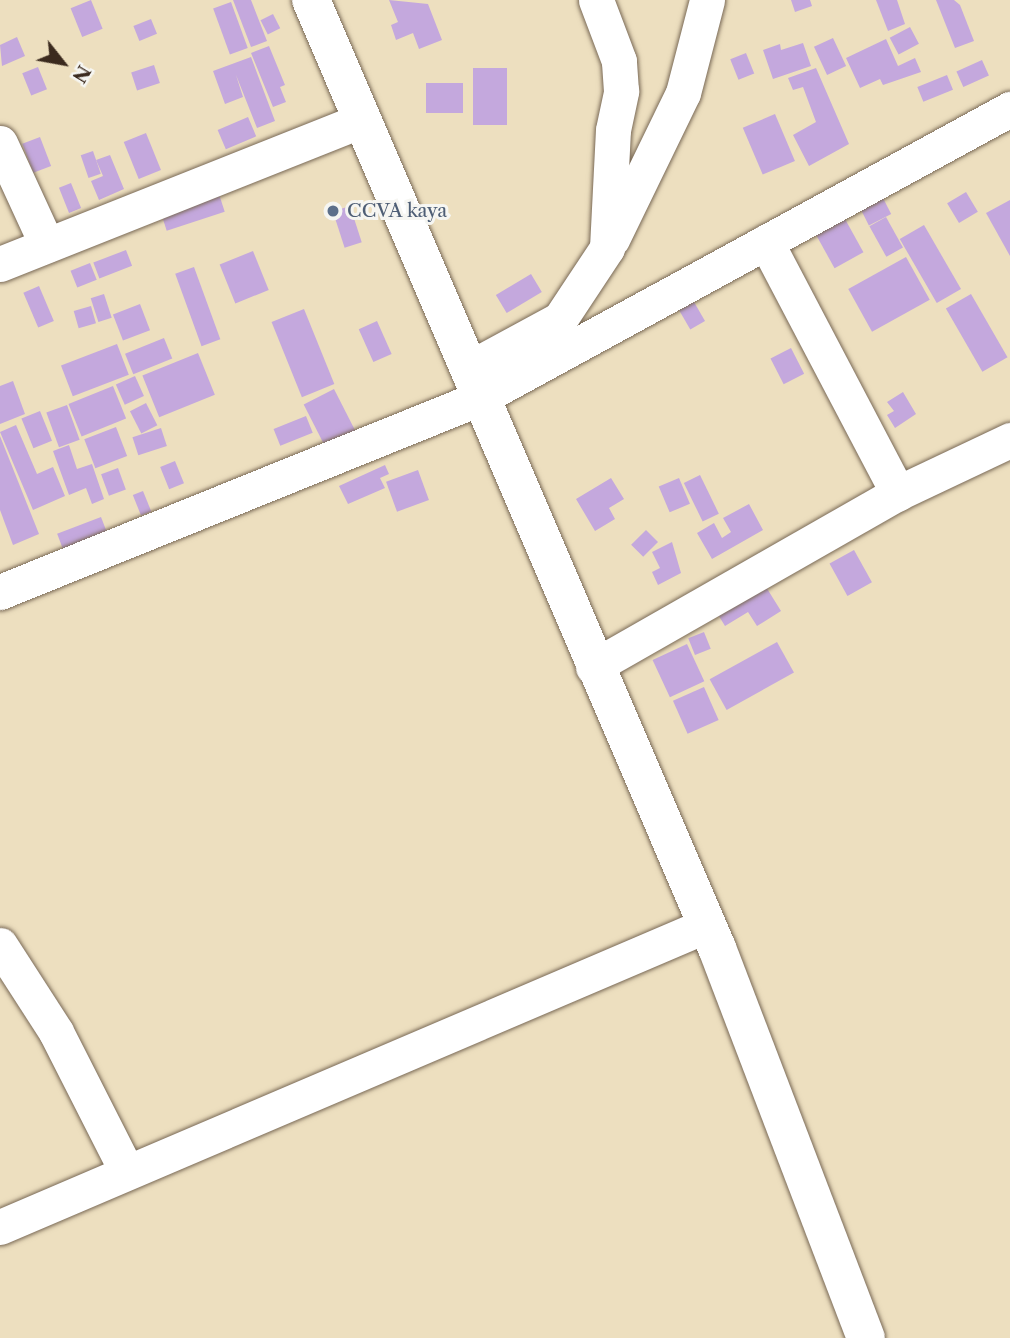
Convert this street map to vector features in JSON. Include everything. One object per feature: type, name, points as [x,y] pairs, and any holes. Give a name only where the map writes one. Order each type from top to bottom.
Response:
[{"type":"main road","points":[[311,0],[593,667],[707,925],[866,1338]]},
{"type":"street","points":[[597,0],[619,61],[621,91],[612,130],[607,248]]},
{"type":"street","points":[[474,384],[559,319],[607,248],[642,186],[683,93],[707,0]]},
{"type":"street","points":[[0,592],[474,384],[766,242],[1010,109]]},
{"type":"street","points":[[0,264],[360,121]]},
{"type":"street","points":[[0,143],[47,245]]},
{"type":"street","points":[[766,242],[898,493]]},
{"type":"street","points":[[593,667],[898,493],[1010,440]]},
{"type":"street","points":[[0,1227],[707,925]]},
{"type":"street","points":[[0,945],[56,1032],[127,1172]]},
{"type":"building","points":[[91,0],[103,29],[82,37],[71,8]]},
{"type":"building","points":[[233,0],[251,0],[267,41],[251,47]]},
{"type":"building","points":[[389,0],[428,4],[442,40],[419,49],[413,33],[396,40],[391,25],[398,22]]},
{"type":"building","points":[[791,0],[810,0],[812,6],[795,12]]},
{"type":"building","points":[[876,0],[897,0],[905,24],[888,31]]},
{"type":"building","points":[[936,0],[954,0],[960,5],[974,41],[955,48]]},
{"type":"building","points":[[231,2],[248,48],[230,55],[213,8]]},
{"type":"building","points":[[273,14],[280,28],[268,35],[261,20]]},
{"type":"building","points":[[151,19],[157,34],[139,41],[133,26]]},
{"type":"building","points":[[910,27],[919,44],[899,55],[890,38]]},
{"type":"building","points":[[17,37],[25,56],[2,66],[0,45]]},
{"type":"building","points":[[833,38],[846,66],[827,75],[814,47]]},
{"type":"building","points":[[886,39],[898,66],[915,58],[921,72],[883,85],[880,79],[860,88],[846,58]]},
{"type":"building","points":[[803,43],[811,66],[773,79],[763,50],[780,44],[781,50]]},
{"type":"building","points":[[269,46],[285,85],[280,87],[286,102],[273,107],[251,53]]},
{"type":"building","points":[[746,53],[754,73],[738,80],[730,59]]},
{"type":"building","points":[[251,57],[275,121],[257,128],[236,75],[243,97],[225,104],[213,71]]},
{"type":"building","points":[[982,60],[989,76],[963,87],[956,71]]},
{"type":"building","points":[[154,65],[160,83],[137,90],[131,72]]},
{"type":"building","points":[[38,67],[47,89],[31,96],[22,73]]},
{"type":"building","points":[[473,68],[507,68],[507,125],[473,125]]},
{"type":"building","points":[[816,68],[849,144],[809,166],[793,135],[816,122],[803,87],[793,90],[788,78]]},
{"type":"building","points":[[947,75],[953,90],[923,102],[917,87]]},
{"type":"building","points":[[426,83],[463,83],[463,113],[426,113]]},
{"type":"building","points":[[775,114],[795,161],[763,175],[743,128]]},
{"type":"building","points":[[248,117],[256,136],[226,149],[218,130]]},
{"type":"building","points":[[146,133],[161,170],[139,179],[124,142]]},
{"type":"building","points":[[40,137],[51,166],[33,173],[22,144]]},
{"type":"building","points":[[93,151],[101,174],[89,178],[81,155]]},
{"type":"building","points":[[110,155],[124,189],[99,200],[91,181],[103,176],[96,160]]},
{"type":"building","points":[[71,183],[81,208],[69,213],[59,188]]},
{"type":"building","points":[[217,188],[225,212],[167,231],[159,207]]},
{"type":"building","points":[[966,192],[978,212],[959,223],[947,203]]},
{"type":"building","points":[[883,198],[891,214],[869,225],[861,209]]},
{"type":"building","points":[[1010,200],[1010,256],[986,213]]},
{"type":"building","points":[[350,206],[362,242],[345,248],[333,212]]},
{"type":"building","points":[[886,217],[903,248],[886,257],[869,226]]},
{"type":"building","points":[[845,219],[863,252],[835,268],[816,235]]},
{"type":"building","points":[[924,225],[961,289],[937,303],[900,239]]},
{"type":"building","points":[[126,250],[132,266],[99,278],[93,263]]},
{"type":"building","points":[[253,251],[269,290],[235,303],[220,264]]},
{"type":"building","points":[[906,257],[930,300],[872,332],[848,289]]},
{"type":"building","points":[[90,263],[97,280],[77,288],[71,271]]},
{"type":"building","points":[[194,267],[220,339],[202,346],[175,274]]},
{"type":"building","points":[[531,274],[542,292],[507,313],[496,295]]},
{"type":"building","points":[[39,286],[54,321],[38,328],[23,293]]},
{"type":"building","points":[[104,294],[112,318],[98,322],[91,298]]},
{"type":"building","points":[[971,294],[1008,357],[982,372],[946,308]]},
{"type":"building","points":[[694,302],[705,321],[690,330],[679,310]]},
{"type":"building","points":[[140,304],[150,330],[123,341],[113,314]]},
{"type":"building","points":[[91,306],[96,323],[79,328],[74,311]]},
{"type":"building","points":[[304,309],[334,384],[302,397],[272,322]]},
{"type":"building","points":[[377,321],[392,354],[373,362],[359,329]]},
{"type":"building","points":[[164,338],[172,358],[133,374],[125,354]]},
{"type":"building","points":[[117,344],[129,375],[73,396],[61,366]]},
{"type":"building","points":[[791,348],[804,374],[784,384],[771,358]]},
{"type":"building","points":[[198,353],[215,395],[159,417],[142,375]]},
{"type":"building","points":[[135,376],[144,396],[125,405],[116,385]]},
{"type":"building","points":[[13,381],[25,414],[0,424],[0,386]]},
{"type":"building","points":[[113,386],[126,418],[82,436],[68,404]]},
{"type":"building","points":[[334,389],[356,432],[325,447],[304,404]]},
{"type":"building","points":[[903,392],[916,414],[895,428],[887,415],[894,411],[887,402]]},
{"type":"building","points":[[146,403],[157,425],[141,433],[130,411]]},
{"type":"building","points":[[67,405],[80,440],[59,447],[46,413]]},
{"type":"building","points":[[40,411],[52,441],[33,448],[21,418]]},
{"type":"building","points":[[306,416],[313,433],[280,446],[274,429]]},
{"type":"building","points":[[16,425],[37,474],[53,467],[65,496],[33,510],[0,432]]},
{"type":"building","points":[[116,427],[127,456],[95,468],[84,439]]},
{"type":"building","points":[[161,428],[167,446],[138,455],[132,437]]},
{"type":"building","points":[[0,436],[39,534],[13,545],[0,510]]},
{"type":"building","points":[[69,445],[77,469],[92,464],[104,499],[92,504],[86,488],[69,495],[53,451]]},
{"type":"building","points":[[175,461],[184,483],[169,489],[160,467]]},
{"type":"building","points":[[385,465],[389,474],[380,478],[385,488],[348,504],[339,486]]},
{"type":"building","points":[[118,468],[126,490],[109,496],[101,474]]},
{"type":"building","points":[[418,470],[429,500],[397,512],[386,482]]},
{"type":"building","points":[[700,475],[719,514],[703,522],[684,483]]},
{"type":"building","points":[[611,478],[624,499],[609,508],[615,519],[595,531],[576,499]]},
{"type":"building","points":[[679,478],[690,504],[670,512],[659,487]]},
{"type":"building","points":[[143,491],[151,511],[141,516],[133,495]]},
{"type":"building","points":[[749,504],[763,530],[712,559],[697,533],[714,523],[722,538],[731,532],[723,518]]},
{"type":"building","points":[[101,517],[107,533],[63,550],[57,534]]},
{"type":"building","points":[[646,530],[658,542],[643,557],[631,545]]},
{"type":"building","points":[[672,542],[681,573],[658,585],[652,572],[660,568],[652,552]]},
{"type":"building","points":[[854,550],[872,582],[847,596],[830,564]]},
{"type":"building","points":[[761,579],[781,611],[757,626],[748,612],[725,626],[714,608]]},
{"type":"building","points":[[704,632],[711,649],[695,655],[688,638]]},
{"type":"building","points":[[777,642],[794,673],[727,710],[710,679]]},
{"type":"building","points":[[687,644],[704,681],[670,697],[653,660]]},
{"type":"building","points":[[704,687],[719,720],[688,734],[673,701]]},
{"type":"place","name":"CCVA kaya","points":[[333,211]]}]
